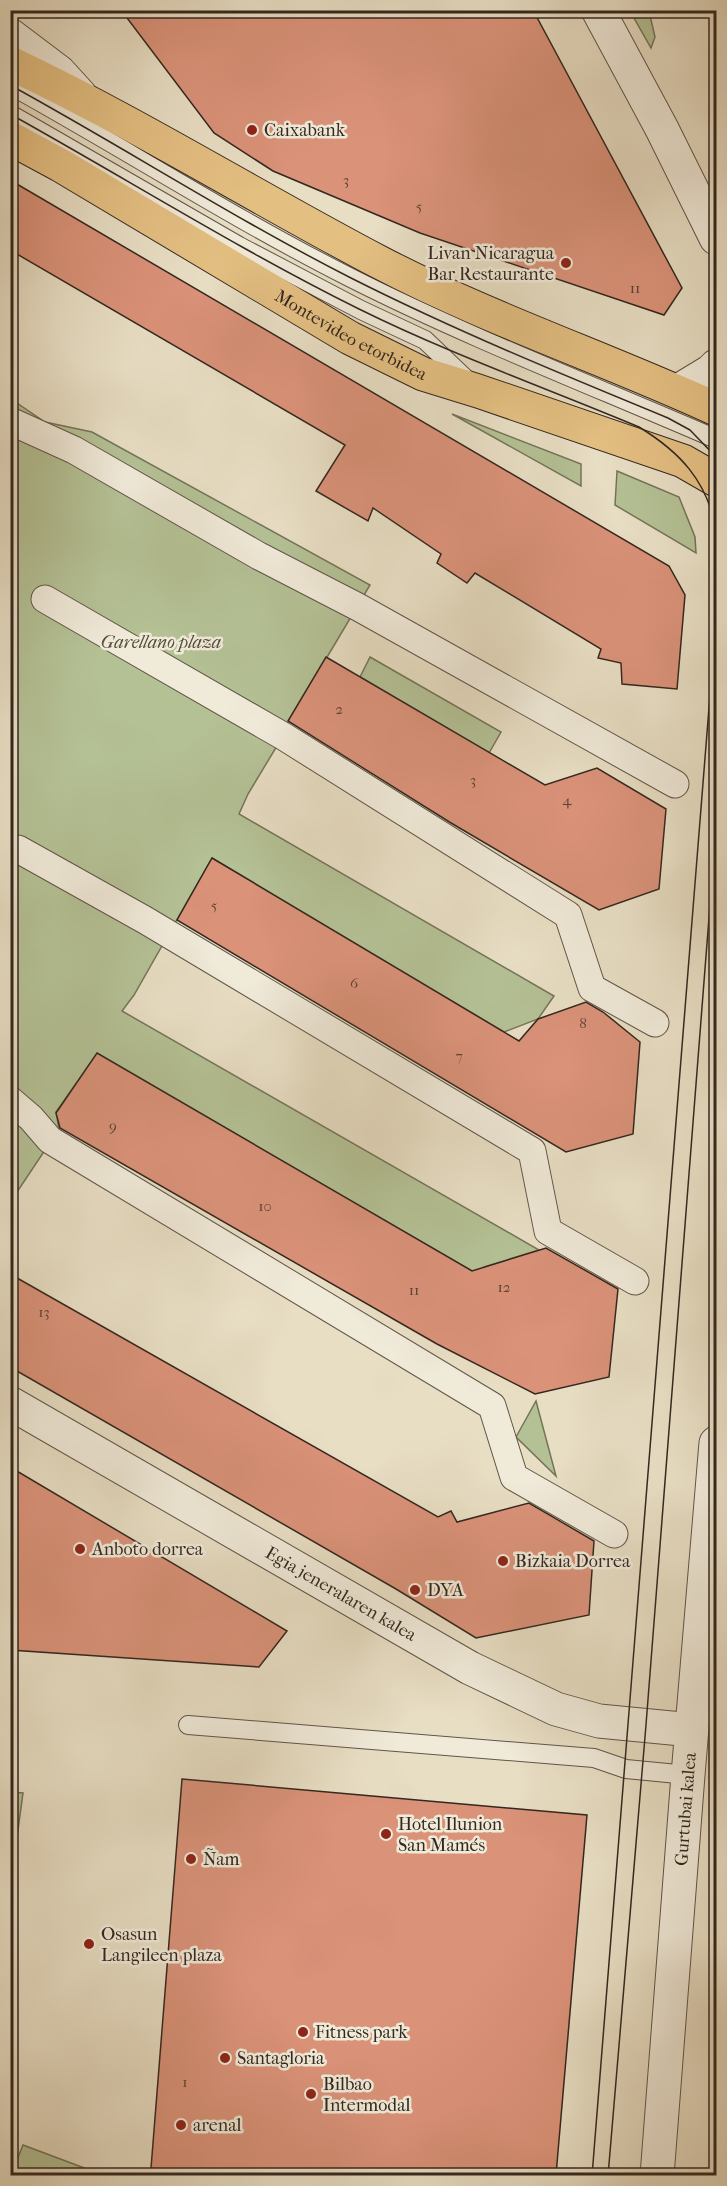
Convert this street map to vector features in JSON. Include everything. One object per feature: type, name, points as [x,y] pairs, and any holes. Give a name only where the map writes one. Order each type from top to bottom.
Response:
[{"type":"main road","points":[[10,63],[81,96],[380,262],[494,316],[717,409]]},
{"type":"main road","name":"Montevideo etorbidea","points":[[10,138],[60,165],[350,338],[423,374],[478,390],[598,434],[683,461],[717,480]]},
{"type":"street","points":[[598,10],[717,238]]},
{"type":"street","points":[[10,34],[59,72],[81,96]]},
{"type":"street","points":[[678,391],[717,366]]},
{"type":"street","points":[[10,421],[74,450],[259,556],[357,607],[675,784]]},
{"type":"street","points":[[45,599],[283,736],[568,915],[592,988],[655,1023]]},
{"type":"street","points":[[18,849],[145,920],[532,1151],[548,1231],[635,1281]]},
{"type":"street","points":[[10,1100],[31,1118],[50,1140],[492,1406],[514,1477],[614,1534]]},
{"type":"street","name":"Egia jeneralaren kalea","points":[[10,1402],[470,1668],[556,1709],[599,1721],[692,1730]]},
{"type":"street","name":"Gurtubai kalea","points":[[657,2175],[717,1443]]},
{"type":"lane","points":[[10,85],[350,278],[520,357],[717,439]]},
{"type":"lane","points":[[10,114],[239,246],[425,340],[478,390]]},
{"type":"lane","points":[[188,1725],[594,1758],[626,1769],[688,1775]]},
{"type":"green space","points":[[630,11],[649,11],[655,37],[651,48]]},
{"type":"green space","name":"Garellano plaza","points":[[11,399],[45,422],[92,432],[370,585],[286,726],[283,736],[248,794],[239,814],[554,996],[538,1019],[504,1032],[212,858],[134,995],[122,1011],[539,1250],[484,1267],[479,1275],[97,1054],[56,1112],[59,1129],[11,1201]]},
{"type":"green space","points":[[452,414],[581,464],[581,486]]},
{"type":"green space","points":[[617,471],[679,497],[695,537],[696,553],[615,505]]},
{"type":"green space","points":[[370,657],[501,732],[489,753],[360,677]]},
{"type":"green space","points":[[536,1401],[556,1476],[516,1437]]},
{"type":"green space","points":[[10,1792],[23,1793],[16,1845],[11,1843]]},
{"type":"green space","points":[[23,2145],[103,2175],[11,2175]]},
{"type":"building","points":[[121,10],[533,10],[682,288],[664,315],[420,233],[273,171],[214,133]]},
{"type":"building","points":[[10,180],[669,566],[685,595],[677,689],[622,684],[621,663],[598,658],[601,649],[475,573],[467,583],[437,563],[441,554],[373,508],[368,521],[316,491],[345,445],[10,250]]},
{"type":"building","points":[[326,657],[545,785],[597,768],[666,809],[659,889],[599,910],[451,823],[288,721]]},
{"type":"building","points":[[212,858],[519,1041],[538,1019],[586,1002],[603,1012],[640,1042],[633,1134],[566,1152],[177,920]]},
{"type":"building","points":[[97,1053],[472,1271],[546,1248],[618,1289],[609,1377],[535,1394],[437,1344],[60,1128],[56,1113]]},
{"type":"building","points":[[10,1274],[438,1517],[451,1511],[457,1522],[529,1503],[594,1541],[589,1615],[476,1638],[396,1589],[10,1367]]},
{"type":"building","name":"Anboto dorrea","points":[[10,1467],[287,1631],[259,1667],[10,1650]]},
{"type":"building","points":[[182,1779],[587,1815],[556,2175],[238,2175],[151,2168]]},
{"type":"tram line","points":[[10,85],[265,232],[351,278],[468,334],[668,418],[690,430],[716,457]]},
{"type":"tram line","points":[[10,114],[227,239],[359,309],[463,356],[639,427],[667,447],[690,469],[706,496],[716,529]]},
{"type":"tram line","points":[[592,2176],[716,620]]},
{"type":"tram line","points":[[608,2176],[646,1725],[716,828]]},
{"type":"place","name":"Caixabank","points":[[252,130]]},
{"type":"place","name":"Livan Nicaragua Bar Restaurante","points":[[566,263]]},
{"type":"place","name":"Anboto dorrea","points":[[80,1549]]},
{"type":"place","name":"Bizkaia Dorrea","points":[[503,1561]]},
{"type":"place","name":"DYA","points":[[415,1590]]},
{"type":"place","name":"Hotel Ilunion San Mamés","points":[[386,1834]]},
{"type":"place","name":"Ñam","points":[[191,1859]]},
{"type":"place","name":"Osasun Langileen plaza","points":[[89,1944]]},
{"type":"place","name":"Fitness park","points":[[303,2032]]},
{"type":"place","name":"Santagloria","points":[[225,2058]]},
{"type":"place","name":"Bilbao Intermodal","points":[[311,2094]]},
{"type":"place","name":"arenal","points":[[181,2125]]}]
